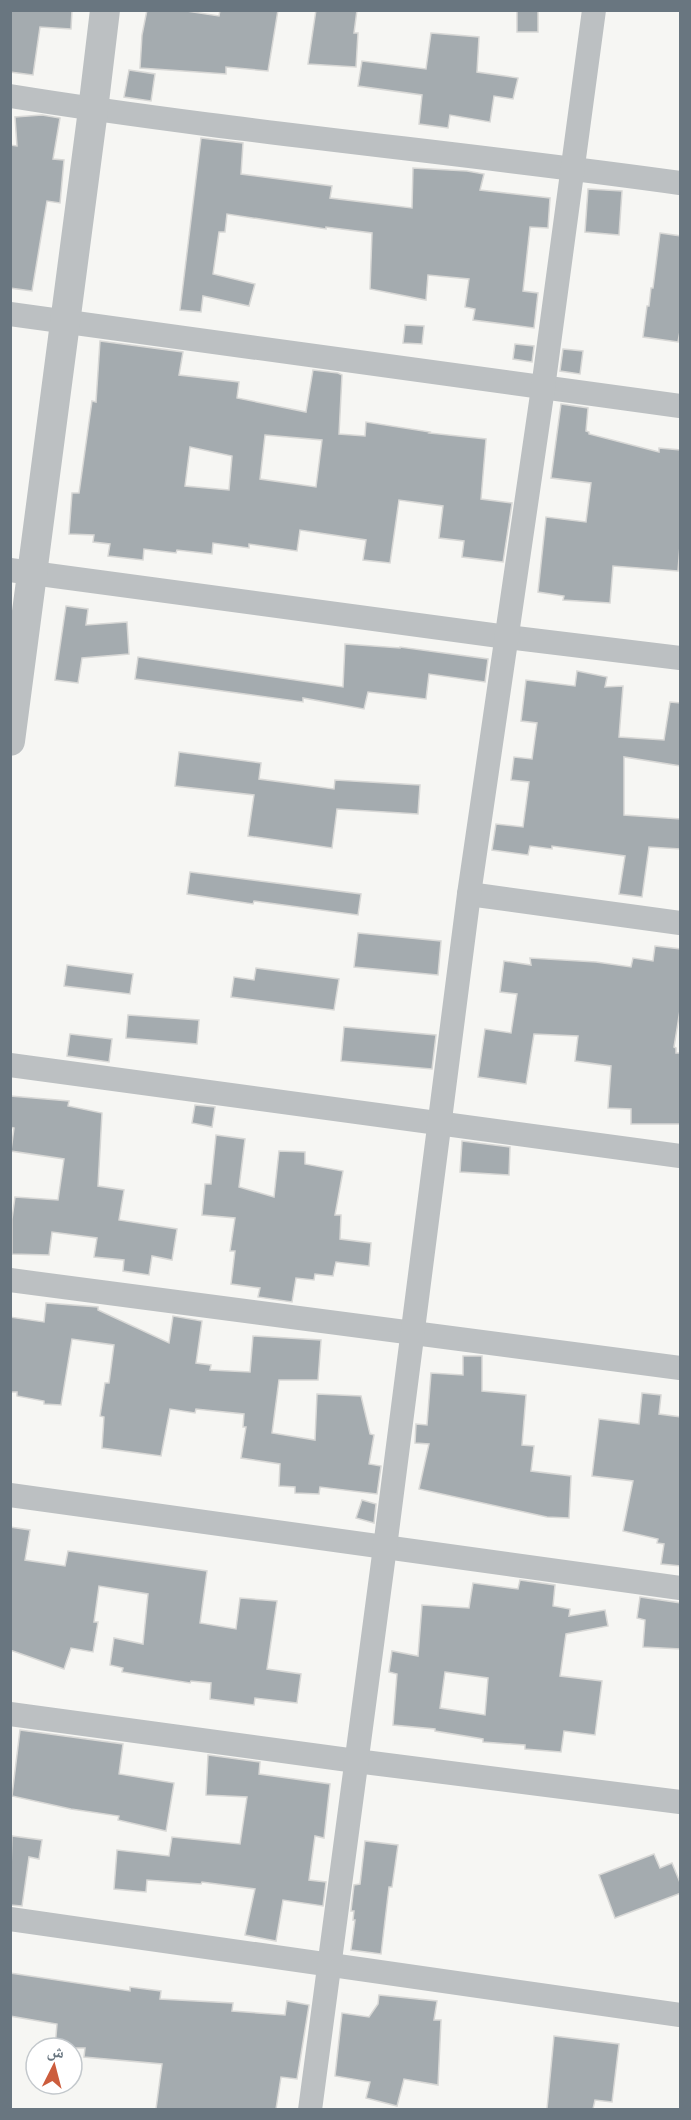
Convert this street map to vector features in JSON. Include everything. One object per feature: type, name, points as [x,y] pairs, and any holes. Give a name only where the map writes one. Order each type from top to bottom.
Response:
[{"type":"street","points":[[10,741],[22,572],[65,322],[105,10]]},
{"type":"street","points":[[310,2109],[386,1547],[469,894],[543,388],[594,10]]},
{"type":"street","points":[[10,96],[93,110],[681,183]]},
{"type":"street","points":[[10,314],[681,406]]},
{"type":"street","points":[[22,572],[681,658]]},
{"type":"street","points":[[469,894],[681,923]]},
{"type":"street","points":[[10,1065],[681,1156]]},
{"type":"street","points":[[10,1280],[681,1368]]},
{"type":"street","points":[[10,1495],[681,1588]]},
{"type":"street","points":[[10,1714],[681,1802]]},
{"type":"street","points":[[10,1919],[681,2015]]},
{"type":"building","points":[[10,10],[72,10],[71,29],[40,27],[33,75],[10,72]]},
{"type":"building","points":[[147,10],[180,10],[219,16],[220,10],[278,10],[268,71],[226,67],[226,74],[140,68],[142,35]]},
{"type":"building","points":[[316,10],[357,10],[354,33],[358,33],[356,67],[308,64]]},
{"type":"building","points":[[517,10],[538,10],[538,32],[517,32]]},
{"type":"building","points":[[431,33],[479,37],[477,72],[518,78],[513,99],[494,96],[490,122],[450,115],[448,128],[419,124],[422,95],[358,86],[362,61],[426,69]]},
{"type":"building","points":[[129,70],[155,74],[151,101],[124,97]]},
{"type":"building","points":[[42,115],[60,118],[53,159],[64,160],[60,203],[47,201],[32,291],[10,288],[10,145],[17,146],[15,117]]},
{"type":"building","points":[[201,138],[243,143],[241,174],[332,186],[330,198],[412,208],[413,168],[484,174],[480,190],[550,198],[548,228],[530,227],[523,291],[538,293],[534,328],[473,320],[475,309],[465,307],[469,279],[428,275],[426,300],[370,289],[372,233],[326,227],[326,229],[227,214],[225,232],[219,232],[213,274],[255,284],[249,306],[203,296],[201,312],[180,310]]},
{"type":"building","points":[[588,189],[622,191],[619,235],[585,232]]},
{"type":"building","points":[[660,233],[681,236],[681,326],[678,342],[643,337],[647,306],[649,306],[651,288],[653,288]]},
{"type":"building","points":[[405,325],[424,326],[422,344],[403,343]]},
{"type":"building","points":[[100,341],[183,352],[179,375],[239,382],[237,398],[306,412],[313,370],[338,373],[342,375],[339,434],[365,436],[366,422],[429,433],[486,439],[481,499],[512,503],[503,562],[462,557],[464,541],[439,538],[443,506],[399,500],[390,563],[363,560],[366,540],[300,530],[297,551],[249,544],[249,548],[213,543],[212,554],[144,549],[143,560],[108,556],[110,544],[93,542],[94,535],[69,534],[72,493],[79,493],[92,401],[96,402]],"holes":[[[265,435],[322,440],[316,487],[260,479]],[[190,447],[232,456],[229,490],[185,486]]]},
{"type":"building","points":[[515,344],[534,346],[532,362],[513,359]]},
{"type":"building","points":[[563,349],[583,351],[580,374],[560,371]]},
{"type":"building","points":[[561,404],[588,408],[586,431],[589,434],[659,452],[659,448],[681,450],[681,532],[678,571],[613,566],[610,603],[563,600],[564,596],[538,592],[546,517],[586,522],[591,483],[551,478]]},
{"type":"building","points":[[66,606],[88,609],[86,625],[127,622],[129,654],[82,658],[78,683],[55,680]]},
{"type":"building","points":[[345,644],[400,647],[488,659],[485,682],[429,674],[426,699],[368,692],[364,709],[303,698],[303,702],[135,679],[138,657],[343,687]]},
{"type":"building","points":[[577,671],[607,677],[605,687],[623,686],[619,737],[664,740],[670,702],[681,703],[681,766],[624,757],[624,815],[681,819],[681,849],[649,847],[642,897],[619,894],[625,856],[552,846],[552,849],[530,846],[528,855],[492,850],[496,824],[523,827],[529,782],[511,780],[514,757],[532,759],[537,723],[521,721],[526,680],[575,686]]},
{"type":"building","points":[[179,752],[261,763],[259,779],[334,789],[335,780],[420,785],[418,814],[337,809],[332,848],[248,836],[254,795],[175,786]]},
{"type":"building","points":[[190,872],[361,894],[358,915],[254,901],[253,904],[187,894]]},
{"type":"building","points":[[358,933],[441,941],[438,975],[354,967]]},
{"type":"building","points":[[655,946],[681,949],[681,1004],[674,1047],[676,1053],[681,1053],[681,1124],[631,1124],[631,1109],[608,1108],[611,1066],[575,1061],[578,1036],[534,1034],[526,1084],[478,1077],[485,1029],[511,1033],[517,994],[500,992],[504,961],[531,965],[530,958],[596,962],[631,967],[633,958],[653,961]]},
{"type":"building","points":[[67,965],[133,974],[130,994],[64,986]]},
{"type":"building","points":[[256,968],[339,979],[334,1010],[231,997],[234,977],[254,980]]},
{"type":"building","points":[[128,1015],[199,1020],[197,1044],[126,1038]]},
{"type":"building","points":[[344,1027],[436,1035],[432,1069],[341,1061]]},
{"type":"building","points":[[70,1034],[112,1039],[109,1062],[67,1056]]},
{"type":"building","points":[[10,1096],[69,1101],[68,1106],[102,1113],[98,1186],[124,1190],[119,1220],[177,1229],[172,1260],[152,1256],[149,1275],[123,1271],[124,1260],[94,1257],[97,1238],[52,1232],[49,1255],[12,1254],[12,1219],[15,1197],[58,1200],[64,1159],[11,1151],[14,1128],[10,1127]]},
{"type":"building","points":[[195,1105],[215,1107],[212,1127],[192,1123]]},
{"type":"building","points":[[216,1135],[245,1139],[239,1187],[274,1197],[279,1151],[305,1152],[305,1164],[343,1171],[335,1215],[341,1215],[340,1239],[371,1243],[369,1266],[336,1262],[333,1276],[315,1274],[314,1280],[296,1278],[292,1302],[258,1297],[260,1288],[231,1284],[235,1251],[230,1251],[235,1218],[202,1215],[205,1184],[211,1184]]},
{"type":"building","points":[[462,1141],[510,1147],[509,1175],[460,1172]]},
{"type":"building","points":[[46,1303],[98,1307],[98,1310],[169,1343],[173,1316],[202,1321],[196,1363],[211,1365],[210,1370],[250,1372],[253,1336],[321,1340],[318,1380],[279,1380],[272,1433],[315,1440],[317,1394],[361,1396],[370,1434],[374,1435],[369,1464],[381,1466],[377,1494],[320,1487],[319,1494],[295,1493],[295,1487],[279,1486],[280,1464],[241,1458],[246,1427],[243,1427],[244,1414],[196,1409],[195,1413],[170,1409],[161,1456],[102,1448],[104,1417],[100,1416],[105,1383],[109,1383],[114,1345],[72,1339],[61,1405],[44,1404],[44,1401],[17,1396],[17,1392],[10,1392],[10,1317],[44,1322]]},
{"type":"building","points":[[463,1356],[482,1356],[482,1391],[526,1395],[522,1445],[534,1446],[531,1471],[571,1476],[569,1518],[547,1517],[419,1489],[429,1444],[415,1443],[416,1424],[427,1425],[431,1373],[463,1375]]},
{"type":"building","points":[[642,1393],[661,1395],[659,1414],[681,1417],[681,1566],[661,1564],[664,1544],[657,1543],[658,1539],[623,1531],[633,1481],[592,1476],[599,1419],[639,1424]]},
{"type":"building","points":[[362,1500],[376,1504],[374,1523],[356,1518]]},
{"type":"building","points":[[10,1527],[30,1530],[25,1560],[65,1566],[68,1551],[207,1571],[200,1623],[236,1629],[240,1598],[277,1601],[267,1669],[301,1674],[297,1703],[255,1698],[254,1705],[210,1699],[211,1683],[191,1681],[190,1683],[122,1672],[123,1668],[110,1665],[114,1638],[143,1644],[148,1594],[99,1586],[94,1622],[98,1622],[93,1652],[71,1648],[64,1669],[10,1650]]},
{"type":"building","points":[[520,1580],[555,1585],[553,1606],[570,1609],[569,1616],[605,1610],[608,1626],[566,1634],[560,1676],[602,1681],[595,1735],[564,1731],[561,1752],[525,1749],[525,1745],[483,1742],[483,1739],[435,1731],[435,1729],[393,1725],[397,1674],[389,1672],[392,1651],[418,1656],[422,1605],[469,1608],[473,1583],[518,1589]],"holes":[[[445,1672],[488,1678],[485,1715],[440,1708]]]},
{"type":"building","points":[[640,1597],[681,1603],[681,1649],[643,1647],[645,1620],[637,1618]]},
{"type":"building","points":[[20,1730],[123,1744],[119,1774],[174,1783],[166,1831],[118,1820],[119,1816],[71,1809],[12,1796]]},
{"type":"building","points":[[208,1755],[260,1762],[259,1774],[330,1784],[324,1838],[315,1836],[309,1880],[326,1882],[323,1906],[283,1900],[276,1941],[245,1935],[255,1889],[202,1882],[201,1884],[147,1880],[146,1892],[114,1889],[117,1850],[169,1856],[172,1837],[240,1844],[247,1797],[206,1795]]},
{"type":"building","points":[[12,1836],[42,1840],[39,1859],[29,1857],[22,1906],[10,1905]]},
{"type":"building","points":[[365,1841],[398,1845],[392,1887],[389,1887],[381,1954],[351,1950],[355,1920],[353,1920],[354,1911],[351,1911],[354,1885],[360,1884]]},
{"type":"building","points":[[654,1854],[660,1868],[672,1863],[681,1885],[681,1893],[615,1918],[599,1875]]},
{"type":"building","points":[[10,1973],[130,1991],[130,1987],[161,1991],[160,1999],[233,2003],[232,2011],[285,2015],[287,2001],[309,2005],[297,2079],[281,2077],[276,2109],[156,2109],[162,2064],[84,2057],[84,2036],[56,2036],[57,2024],[10,2016]]},
{"type":"building","points":[[379,1995],[437,2001],[434,2020],[441,2020],[438,2085],[404,2079],[397,2106],[366,2098],[370,2082],[335,2076],[342,2013],[369,2017],[378,2004]]},
{"type":"building","points":[[554,2036],[619,2044],[612,2102],[595,2100],[593,2109],[547,2109]]}]
